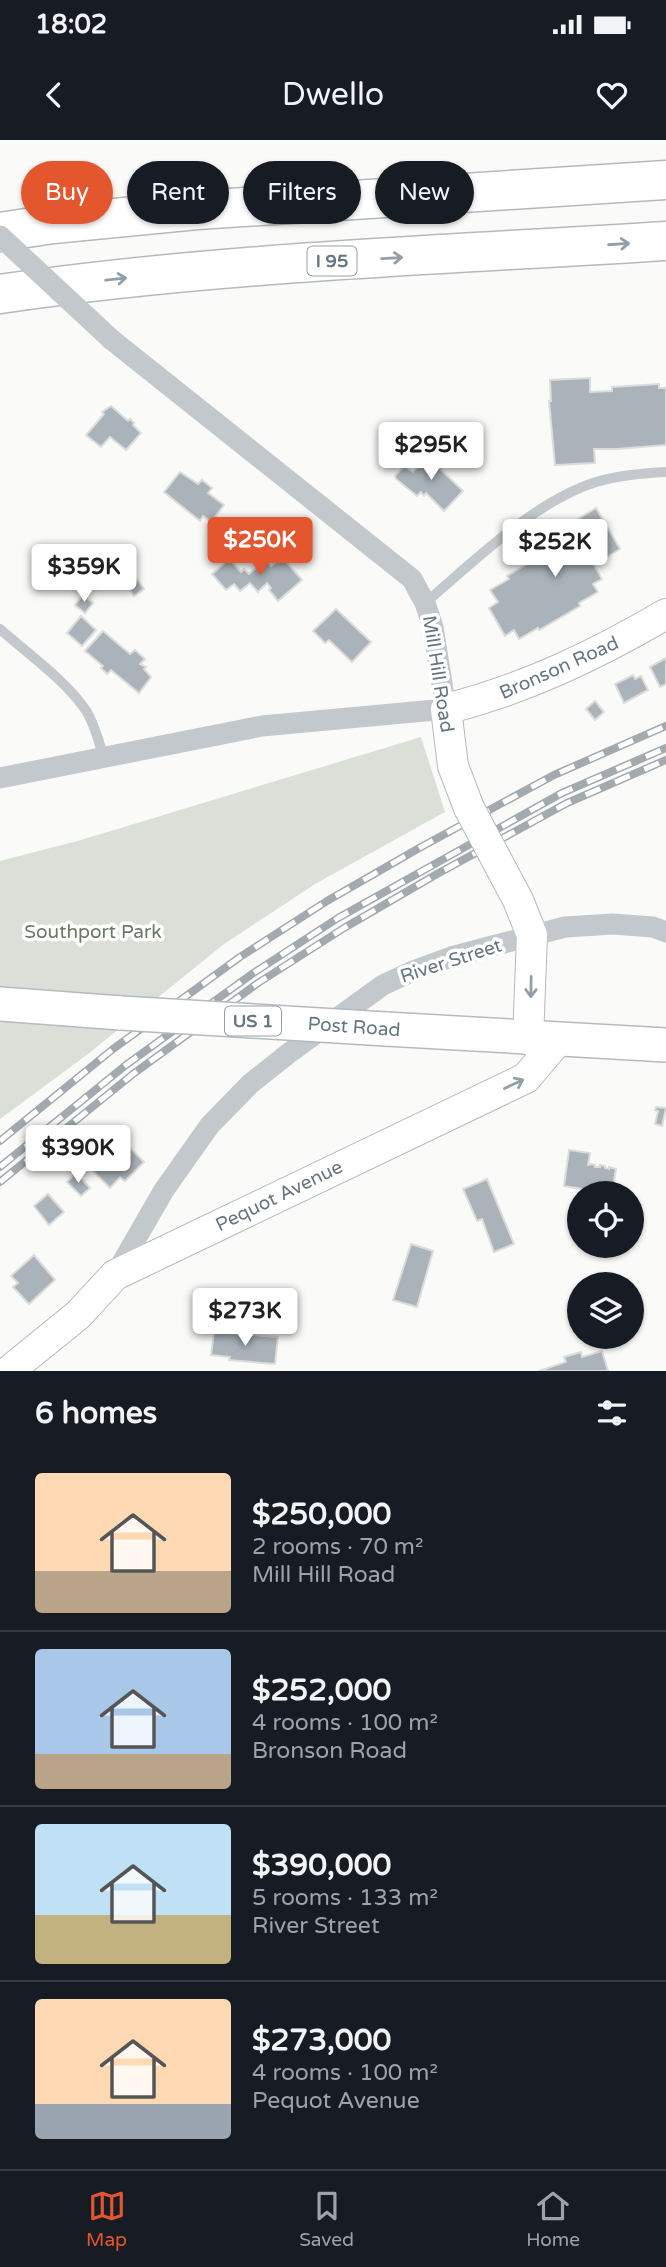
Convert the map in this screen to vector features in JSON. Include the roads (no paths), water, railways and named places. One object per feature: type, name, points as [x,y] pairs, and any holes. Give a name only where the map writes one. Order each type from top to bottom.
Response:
[{"type":"highway","points":[[0,234],[52,224],[185,211],[666,180]]},
{"type":"highway","name":"I 95","points":[[0,294],[84,282],[225,268],[666,241]]},
{"type":"main road","name":"Post Road","points":[[0,1004],[666,1045]]},
{"type":"street","name":"Mill Hill Road","points":[[0,234],[112,340],[412,579],[425,603],[433,627],[453,766],[469,808],[518,900],[532,936],[543,1039]]},
{"type":"street","name":"Bronson Road","points":[[446,709],[490,698],[551,674],[618,642],[666,614]]},
{"type":"street","points":[[0,778],[262,726],[446,709]]},
{"type":"street","name":"River Street","points":[[115,1275],[164,1190],[210,1125],[250,1084],[383,985],[451,957],[565,927],[613,924],[653,927],[666,932]]},
{"type":"street","name":"Pequot Avenue","points":[[9,1371],[78,1315],[115,1275],[526,1078],[543,1039]]},
{"type":"lane","points":[[425,603],[512,530],[554,501],[597,482],[666,472]]},
{"type":"lane","points":[[0,629],[75,695],[97,733],[104,758]]},
{"type":"railway","points":[[0,1141],[113,1049],[240,957],[327,901],[554,775],[666,726]]},
{"type":"railway","points":[[0,1167],[126,1065],[252,974],[338,918],[562,793],[666,748]]},
{"type":"railway","points":[[0,1182],[133,1074],[258,983],[344,928],[567,803],[666,760]]},
{"type":"park label","name":"Southport Park","points":[[93,932]]}]
